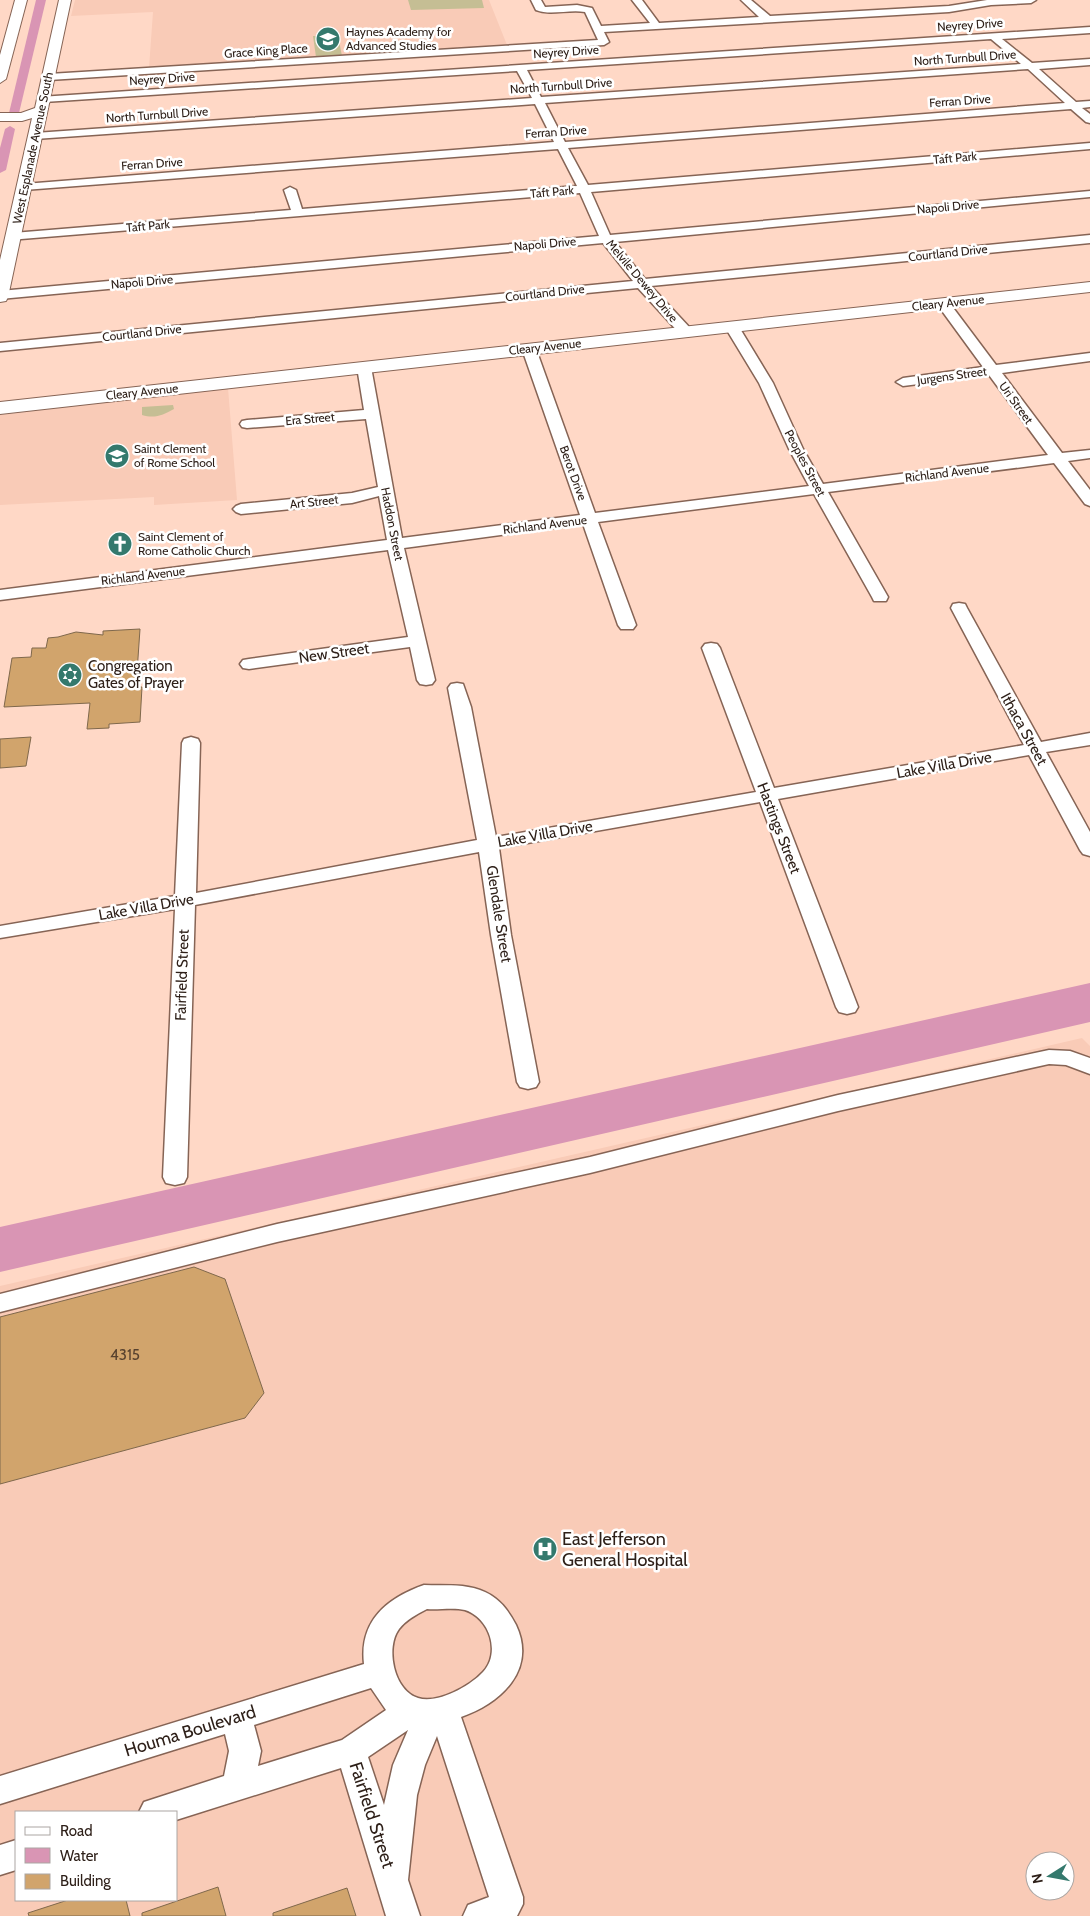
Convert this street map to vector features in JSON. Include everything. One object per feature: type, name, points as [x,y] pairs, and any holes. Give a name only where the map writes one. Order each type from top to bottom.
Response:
[{"type":"main road","points":[[0,79],[21,0]]},
{"type":"main road","name":"West Esplanade Avenue South","points":[[0,296],[65,0]]},
{"type":"main road","points":[[0,118],[22,117],[43,105]]},
{"type":"main road","points":[[0,125],[20,124],[34,127],[35,133]]},
{"type":"main road","name":"Cleary Avenue","points":[[0,408],[1090,287]]},
{"type":"street","points":[[536,0],[539,8],[544,10],[577,8],[589,10],[614,61]]},
{"type":"street","points":[[637,0],[656,25]]},
{"type":"street","points":[[746,0],[766,18]]},
{"type":"street","points":[[599,29],[949,9],[991,2],[1031,0]]},
{"type":"street","name":"Neyrey Drive","points":[[43,105],[614,61],[1090,30]]},
{"type":"street","points":[[993,36],[1030,66],[1090,120]]},
{"type":"street","name":"Grace King Place","points":[[49,77],[604,42]]},
{"type":"street","name":"North Turnbull Drive","points":[[35,133],[1090,62]]},
{"type":"street","name":"Melvile Dewey Drive","points":[[521,68],[584,189],[606,239],[642,284],[686,332]]},
{"type":"street","name":"Ferran Drive","points":[[24,187],[1090,104]]},
{"type":"street","name":"Taft Park","points":[[13,237],[1090,146]]},
{"type":"street","points":[[290,190],[298,213]]},
{"type":"street","name":"Napoli Drive","points":[[0,296],[1090,194]]},
{"type":"street","name":"Courtland Drive","points":[[0,347],[1090,239]]},
{"type":"street","name":"Uri Street","points":[[943,304],[1090,501]]},
{"type":"street","name":"Peoples Street","points":[[732,327],[766,383],[796,449],[880,597]]},
{"type":"street","name":"Berot Drive","points":[[529,349],[627,625]]},
{"type":"street","name":"Jurgens Street","points":[[903,382],[1090,357]]},
{"type":"street","name":"Haddon Street","points":[[364,368],[395,544],[426,680]]},
{"type":"street","name":"Era Street","points":[[248,424],[372,414]]},
{"type":"street","name":"Richland Avenue","points":[[0,595],[1090,454]]},
{"type":"street","name":"Art Street","points":[[241,509],[352,498],[386,490]]},
{"type":"street","name":"Ithaca Street","points":[[959,608],[1090,850]]},
{"type":"street","name":"New Street","points":[[249,664],[418,641]]},
{"type":"street","name":"Hastings Street","points":[[711,648],[847,1007]]},
{"type":"street","name":"Glendale Street","points":[[456,688],[462,706],[488,844],[501,934],[528,1082]]},
{"type":"street","name":"Lake Villa Drive","points":[[0,932],[185,901],[488,844],[1036,750],[1090,739]]},
{"type":"street","name":"Fairfield Street","points":[[175,1177],[191,743]]},
{"type":"street","points":[[0,1302],[268,1235],[590,1165],[838,1103],[1049,1056],[1070,1058],[1090,1067]]},
{"type":"street","points":[[158,1811],[351,1751],[429,1710],[463,1703],[485,1692],[501,1674],[508,1652],[505,1631],[493,1613],[473,1600],[424,1597],[402,1608],[386,1625],[378,1646],[380,1672],[390,1692],[401,1703],[429,1710]]},
{"type":"street","name":"Houma Boulevard","points":[[0,1790],[380,1672]]},
{"type":"street","points":[[429,1710],[506,1897],[506,1904],[500,1909],[480,1916]]},
{"type":"street","name":"Fairfield Street","points":[[392,1880],[401,1795],[409,1765],[429,1710]]},
{"type":"street","points":[[236,1717],[246,1751],[238,1786]]},
{"type":"street","name":"Fairfield Street","points":[[351,1751],[403,1916]]},
{"type":"street","points":[[0,1860],[15,1855]]},
{"type":"shaded area","name":"Haynes Academy for Advanced Studies","points":[[75,0],[489,0],[507,45],[149,68],[153,12],[71,16]]},
{"type":"shaded area","points":[[408,0],[482,0],[484,8],[411,10]]},
{"type":"shaded area","points":[[313,36],[338,36],[342,56],[316,57]]},
{"type":"shaded area","name":"Saint Clement of Rome School","points":[[228,388],[237,500],[154,505],[154,497],[0,505],[0,415]]},
{"type":"shaded area","points":[[173,405],[174,409],[162,415],[151,417],[142,415],[142,407]]},
{"type":"shaded area","name":"East Jefferson General Hospital","points":[[1082,1038],[1090,1046],[1090,1916],[0,1916],[0,1286]]},
{"type":"water","points":[[1090,983],[1090,1022],[0,1272],[0,1227]]},
{"type":"building","name":"Congregation Gates of Prayer","points":[[140,629],[136,687],[142,687],[140,722],[109,724],[109,728],[87,729],[90,703],[4,707],[12,658],[31,657],[32,648],[46,648],[48,638],[76,632],[103,635],[103,631]]},
{"type":"building","points":[[31,737],[26,766],[0,768],[0,739]]},
{"type":"building","points":[[194,1267],[225,1279],[264,1393],[245,1418],[0,1484],[0,1317]]},
{"type":"building","points":[[218,1887],[226,1916],[142,1916],[142,1913]]},
{"type":"building","points":[[347,1888],[356,1916],[273,1916],[273,1913]]},
{"type":"building","points":[[65,1901],[126,1901],[130,1916],[29,1916],[28,1913]]},
{"type":"waterway","points":[[14,113],[41,0]]},
{"type":"waterway","points":[[0,170],[10,129]]},
{"type":"place","name":"Haynes Academy for Advanced Studies","points":[[328,39]]},
{"type":"place","name":"Saint Clement of Rome School","points":[[117,456]]},
{"type":"place","name":"Saint Clement of Rome Catholic Church","points":[[120,544]]},
{"type":"place","name":"Congregation Gates of Prayer","points":[[70,675]]},
{"type":"place","name":"East Jefferson General Hospital","points":[[545,1549]]}]
